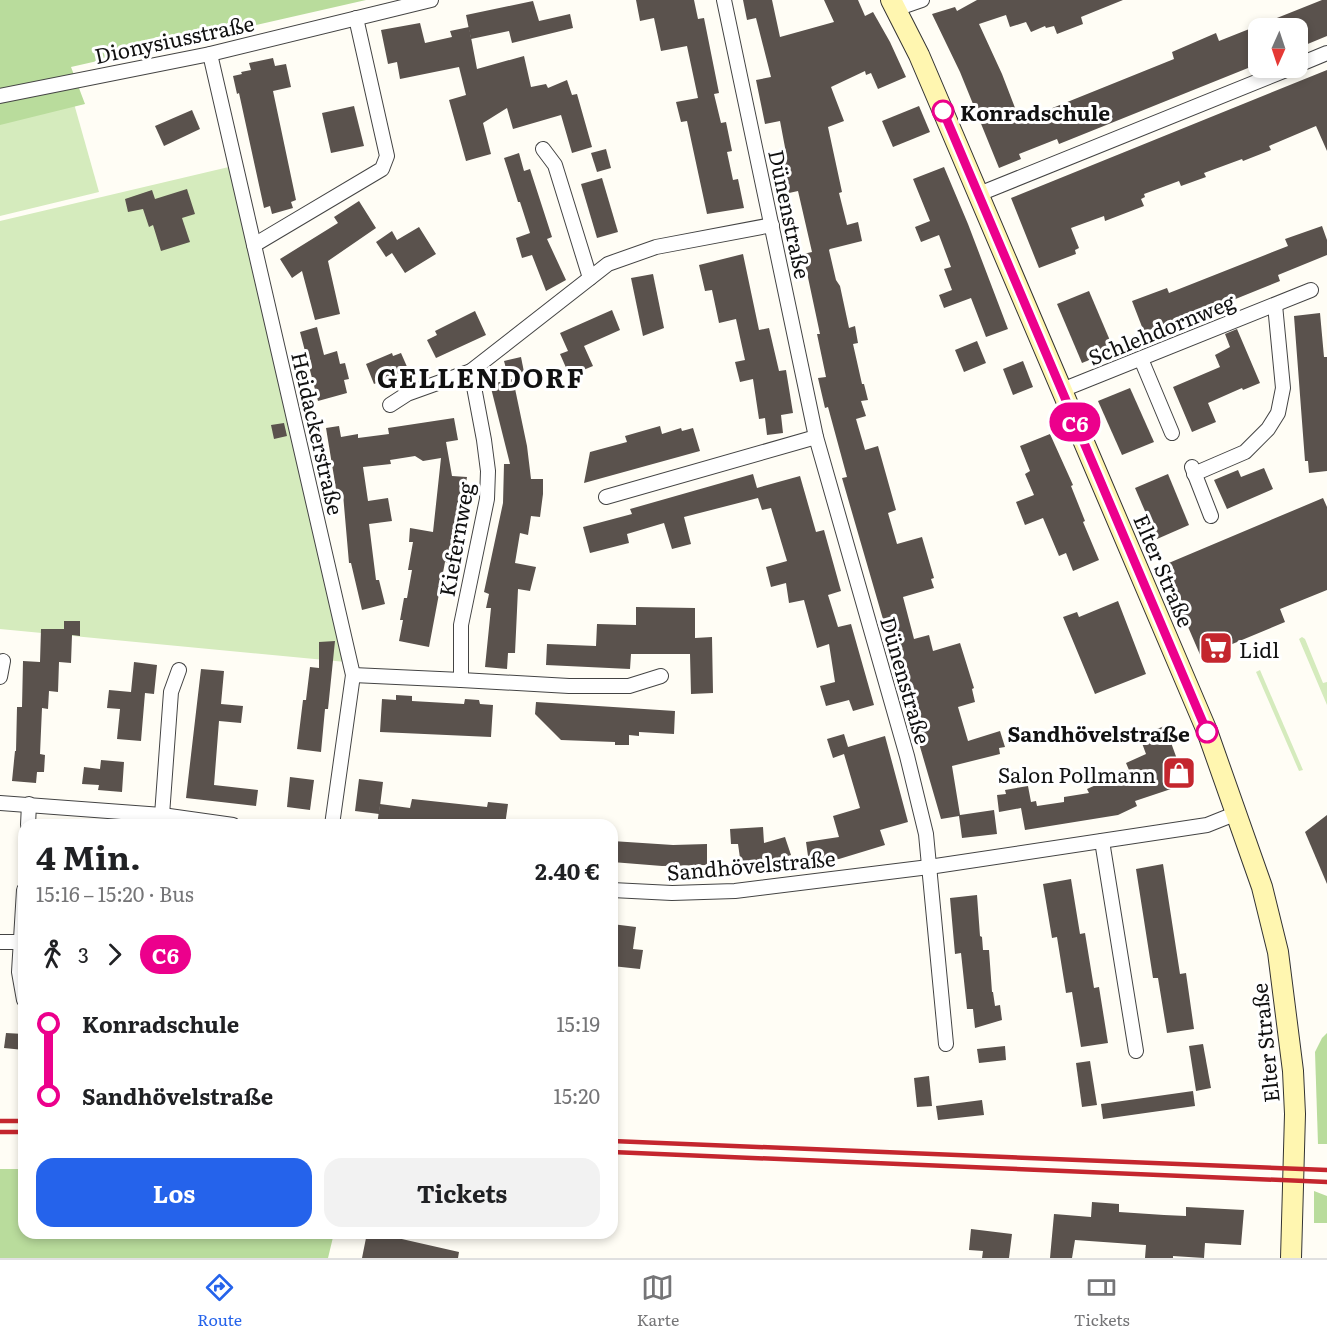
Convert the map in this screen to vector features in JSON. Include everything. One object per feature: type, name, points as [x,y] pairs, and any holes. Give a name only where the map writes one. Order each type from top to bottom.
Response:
[{"type":"main road","name":"Elter Straße","points":[[893,4],[919,55],[1207,731],[1268,909],[1278,952],[1289,1033],[1295,1114],[1291,1258]]},
{"type":"street","name":"Dionysiusstraße","points":[[0,96],[210,54],[431,0]]},
{"type":"street","name":"Dünenstraße","points":[[724,0],[816,437],[907,756],[926,834],[928,867]]},
{"type":"street","points":[[893,4],[922,0]]},
{"type":"street","points":[[254,245],[382,169],[387,156],[356,18]]},
{"type":"street","points":[[1308,61],[1327,53]]},
{"type":"street","name":"Heidackerstraße","points":[[210,54],[353,675],[333,819]]},
{"type":"street","points":[[979,194],[1266,78]]},
{"type":"street","points":[[543,148],[555,165],[590,278]]},
{"type":"street","points":[[390,405],[407,394],[471,371],[608,264],[656,247],[772,225]]},
{"type":"street","name":"Schlehdornweg","points":[[1062,390],[1311,290]]},
{"type":"street","points":[[1211,516],[1193,470],[1245,452],[1268,429],[1278,413],[1283,388],[1275,305]]},
{"type":"street","points":[[1141,359],[1172,433]]},
{"type":"street","name":"Kiefernweg","points":[[461,680],[461,625],[487,499],[488,471],[471,371]]},
{"type":"street","points":[[606,497],[816,437]]},
{"type":"street","points":[[0,677],[3,661]]},
{"type":"street","points":[[162,815],[171,692],[179,670]]},
{"type":"street","points":[[353,675],[569,686],[629,686],[661,676]]},
{"type":"street","points":[[0,803],[190,819]]},
{"type":"street","points":[[28,819],[29,804]]},
{"type":"street","name":"Sandhövelstraße","points":[[618,890],[672,893],[735,891],[928,867],[1207,825],[1237,813]]},
{"type":"street","points":[[1102,841],[1136,1051]]},
{"type":"street","points":[[928,867],[946,1044]]},
{"type":"street","points":[[0,942],[18,942]]},
{"type":"green space","points":[[0,0],[366,0],[71,67],[85,104],[0,125]]},
{"type":"green space","points":[[69,86],[99,192],[0,216],[0,100]]},
{"type":"green space","points":[[233,166],[346,662],[0,629],[0,221]]},
{"type":"green space","points":[[1302,637],[1305,639],[1323,683],[1327,682],[1327,705],[1299,639]]},
{"type":"green space","points":[[1260,670],[1303,770],[1299,771],[1256,672]]},
{"type":"green space","points":[[1327,1033],[1327,1144],[1318,1144],[1315,1052]]},
{"type":"green space","points":[[0,1169],[18,1169],[18,1239],[333,1239],[328,1258],[0,1258]]},
{"type":"green space","points":[[1314,1191],[1327,1196],[1327,1223],[1314,1223]]},
{"type":"building","points":[[636,0],[694,0],[698,19],[704,18],[719,93],[714,94],[721,123],[726,122],[732,151],[727,152],[733,180],[738,179],[744,208],[707,214],[687,121],[681,122],[676,102],[698,98],[687,46],[661,51],[654,18],[640,21]]},
{"type":"building","points":[[743,0],[772,0],[780,37],[834,22],[824,0],[858,0],[865,16],[873,12],[906,77],[878,89],[871,73],[866,75],[865,71],[831,87],[844,121],[828,127],[842,192],[839,193],[847,225],[858,222],[862,241],[829,250],[849,328],[855,326],[858,343],[853,344],[868,400],[861,401],[866,416],[856,419],[865,450],[878,446],[896,510],[888,513],[897,544],[922,537],[934,578],[931,579],[934,588],[903,597],[914,639],[929,635],[933,651],[960,643],[974,688],[972,689],[975,702],[958,707],[968,741],[1000,731],[1005,747],[999,748],[1000,754],[952,766],[960,815],[994,810],[997,834],[962,838],[959,816],[941,819],[842,478],[847,477],[828,407],[825,408],[818,378],[826,377],[817,334],[820,334],[803,254],[812,252],[798,191],[789,193],[781,159],[787,158],[780,121],[765,124],[756,80],[771,77],[756,18],[747,20]]},
{"type":"building","points":[[977,0],[1123,0],[1081,17],[1083,24],[1057,34],[1054,26],[1046,28],[1045,26],[1031,32],[1026,22],[1010,27],[1006,15],[979,24],[1017,113],[1020,112],[1026,124],[1041,117],[1040,113],[1174,59],[1172,52],[1216,33],[1219,41],[1248,29],[1248,68],[1059,144],[1057,139],[1019,154],[1021,159],[999,168],[960,72],[932,14],[955,7],[957,11]]},
{"type":"building","points":[[1327,0],[1327,36],[1308,44],[1308,18],[1277,18]]},
{"type":"building","points":[[533,1],[539,21],[570,14],[573,28],[512,43],[509,31],[471,39],[466,15]]},
{"type":"building","points":[[420,23],[425,43],[452,37],[450,31],[469,27],[477,69],[524,56],[531,87],[546,84],[548,88],[567,80],[572,95],[577,94],[592,147],[572,153],[561,115],[513,129],[507,108],[483,123],[491,154],[466,161],[449,100],[466,95],[459,67],[400,79],[397,62],[388,64],[381,30]]},
{"type":"building","points":[[273,58],[275,66],[286,64],[291,87],[273,91],[296,200],[291,202],[293,208],[272,214],[270,206],[264,208],[239,93],[237,94],[233,76],[251,70],[249,63]]},
{"type":"building","points":[[1327,70],[1327,151],[1316,126],[1269,146],[1271,150],[1204,173],[1206,177],[1181,186],[1179,181],[1144,194],[1145,197],[1141,199],[1144,206],[1105,221],[1104,216],[1071,228],[1079,248],[1075,250],[1076,254],[1039,268],[1011,198]]},
{"type":"building","points":[[354,106],[364,146],[331,153],[322,113]]},
{"type":"building","points":[[919,106],[930,132],[893,147],[882,121]]},
{"type":"building","points":[[192,110],[200,129],[164,146],[155,126]]},
{"type":"building","points":[[606,149],[611,168],[597,172],[591,153]]},
{"type":"building","points":[[519,153],[524,171],[530,169],[552,237],[547,239],[566,280],[546,291],[532,255],[522,258],[516,238],[530,233],[504,158]]},
{"type":"building","points":[[944,167],[1008,329],[986,337],[971,298],[944,308],[939,295],[952,290],[944,269],[951,267],[939,235],[921,242],[915,227],[930,221],[913,179]]},
{"type":"building","points":[[602,178],[618,232],[597,238],[581,184]]},
{"type":"building","points":[[187,189],[195,214],[182,218],[190,242],[161,251],[153,225],[149,227],[143,209],[128,212],[125,199],[152,190],[155,199]]},
{"type":"building","points":[[359,201],[376,228],[328,261],[340,314],[315,320],[302,271],[292,278],[280,259],[338,223],[334,217]]},
{"type":"building","points":[[1322,226],[1327,240],[1327,255],[1278,275],[1280,281],[1196,315],[1195,312],[1144,332],[1132,301],[1167,288],[1169,293],[1288,246],[1285,239]]},
{"type":"building","points":[[419,227],[436,254],[405,273],[392,253],[386,257],[376,242],[392,231],[397,240]]},
{"type":"building","points":[[743,254],[759,330],[769,328],[779,371],[786,370],[793,413],[781,415],[783,433],[767,435],[765,418],[759,419],[753,379],[740,382],[735,362],[745,360],[736,319],[719,323],[712,290],[705,291],[699,265]]},
{"type":"building","points":[[653,274],[664,328],[643,336],[631,278]]},
{"type":"building","points":[[1089,291],[1114,350],[1082,363],[1057,304]]},
{"type":"building","points":[[612,310],[620,330],[584,346],[593,366],[581,371],[575,388],[560,354],[568,351],[560,333]]},
{"type":"building","points":[[475,311],[486,335],[436,358],[427,340],[437,335],[435,331]]},
{"type":"building","points":[[1320,313],[1324,357],[1327,357],[1327,471],[1309,473],[1308,461],[1305,461],[1294,316]]},
{"type":"building","points":[[317,327],[324,355],[337,351],[340,364],[345,363],[349,379],[344,380],[347,393],[318,401],[300,332]]},
{"type":"building","points":[[1237,329],[1260,383],[1208,403],[1216,422],[1192,432],[1173,387],[1220,367],[1215,355],[1230,347],[1225,334]]},
{"type":"building","points":[[977,341],[986,363],[964,372],[955,350]]},
{"type":"building","points":[[392,353],[393,356],[401,353],[408,369],[374,384],[366,364]]},
{"type":"building","points":[[521,357],[524,372],[508,376],[504,361]]},
{"type":"building","points":[[1023,361],[1033,387],[1013,395],[1003,369]]},
{"type":"building","points":[[513,379],[527,446],[531,479],[543,479],[543,494],[540,517],[531,516],[528,535],[520,533],[515,563],[536,567],[530,591],[518,589],[515,653],[508,653],[507,669],[485,667],[491,608],[486,608],[489,594],[484,592],[503,503],[504,464],[510,464],[490,384]]},
{"type":"building","points":[[1130,388],[1154,442],[1122,455],[1098,401]]},
{"type":"building","points":[[454,418],[458,440],[446,442],[452,476],[467,477],[462,505],[459,504],[451,563],[445,562],[429,647],[399,641],[403,620],[400,620],[412,570],[408,570],[413,542],[409,542],[410,528],[433,532],[441,458],[423,461],[415,456],[390,460],[391,464],[363,467],[368,501],[388,498],[392,521],[369,524],[376,580],[379,580],[385,604],[362,610],[351,563],[349,563],[343,494],[337,495],[326,428],[339,426],[341,437],[358,434],[358,438],[389,434],[388,428]]},
{"type":"building","points":[[284,423],[287,436],[274,439],[271,425]]},
{"type":"building","points":[[660,426],[662,434],[681,428],[682,431],[693,428],[700,451],[584,483],[590,452],[627,442],[625,436]]},
{"type":"building","points":[[1050,434],[1073,485],[1071,486],[1085,521],[1083,522],[1099,560],[1073,571],[1066,553],[1059,556],[1043,518],[1025,525],[1016,502],[1034,495],[1025,474],[1030,471],[1020,446]]},
{"type":"building","points":[[1264,468],[1273,489],[1227,509],[1214,480],[1238,470],[1241,477]]},
{"type":"building","points":[[753,474],[757,488],[800,476],[816,532],[824,530],[841,591],[828,595],[838,627],[851,624],[874,705],[853,711],[849,700],[826,706],[820,686],[835,682],[829,644],[817,648],[804,600],[789,603],[786,583],[771,587],[766,567],[787,561],[771,508],[762,510],[758,498],[684,517],[691,544],[672,549],[664,523],[627,534],[629,543],[590,553],[583,527],[632,514],[630,509]]},
{"type":"building","points":[[1168,474],[1189,525],[1157,539],[1135,488]]},
{"type":"building","points":[[1323,498],[1327,507],[1327,590],[1280,609],[1285,622],[1201,657],[1164,571],[1164,565]]},
{"type":"building","points":[[1118,601],[1146,674],[1095,694],[1063,617],[1077,612],[1079,617]]},
{"type":"building","points":[[636,607],[695,608],[695,638],[712,637],[713,693],[691,694],[690,654],[631,654],[630,669],[546,665],[547,644],[596,646],[597,624],[636,625]]},
{"type":"building","points":[[64,621],[80,621],[80,636],[72,635],[71,663],[59,662],[58,692],[49,691],[48,709],[42,708],[40,754],[45,755],[44,772],[37,772],[36,783],[12,781],[16,751],[17,707],[22,707],[23,661],[40,662],[41,629],[64,629]]},
{"type":"building","points":[[335,641],[321,752],[297,749],[310,667],[319,668],[319,642]]},
{"type":"building","points":[[134,662],[157,665],[154,694],[145,693],[141,741],[117,739],[120,709],[107,708],[109,690],[131,692]]},
{"type":"building","points":[[201,669],[224,671],[221,704],[243,706],[241,723],[219,721],[214,785],[258,790],[256,806],[186,798]]},
{"type":"building","points":[[396,695],[412,696],[412,701],[464,704],[465,699],[479,700],[480,704],[493,705],[491,737],[380,732],[382,699],[396,700]]},
{"type":"building","points":[[536,702],[675,711],[674,734],[639,732],[639,736],[629,735],[629,745],[615,745],[615,742],[561,740],[535,714]]},
{"type":"building","points":[[1165,726],[1186,784],[1135,801],[1137,806],[1118,815],[1025,830],[1021,808],[999,812],[997,795],[1006,794],[1005,790],[1028,786],[1031,802],[1036,801],[1037,806],[1064,802],[1064,797],[1089,793],[1087,789],[1129,770],[1126,763],[1146,754],[1139,735]]},
{"type":"building","points":[[844,734],[848,747],[885,736],[908,822],[880,830],[885,845],[839,859],[809,863],[806,842],[839,837],[833,816],[860,808],[844,754],[833,758],[827,739]]},
{"type":"building","points":[[101,760],[124,762],[122,792],[98,790],[99,785],[82,784],[84,767],[100,769]]},
{"type":"building","points":[[290,777],[314,780],[310,810],[287,807]]},
{"type":"building","points":[[359,779],[383,782],[379,814],[355,811]]},
{"type":"building","points":[[412,799],[487,807],[488,802],[508,804],[506,819],[378,819],[380,804],[410,808]]},
{"type":"building","points":[[1327,815],[1327,884],[1305,832]]},
{"type":"building","points":[[763,827],[764,843],[785,837],[791,855],[766,863],[741,865],[738,844],[731,844],[730,829]]},
{"type":"building","points":[[618,841],[673,845],[707,844],[707,865],[662,866],[618,862]]},
{"type":"building","points":[[1163,864],[1180,974],[1186,973],[1194,1029],[1167,1033],[1158,978],[1153,978],[1136,869]]},
{"type":"building","points":[[1071,879],[1080,934],[1085,933],[1094,988],[1099,987],[1108,1043],[1081,1047],[1072,992],[1066,993],[1057,937],[1052,938],[1043,884]]},
{"type":"building","points":[[977,895],[980,936],[983,950],[989,950],[992,992],[995,1006],[1000,1005],[1002,1020],[975,1028],[973,1009],[967,1009],[961,953],[955,954],[950,898]]},
{"type":"building","points":[[618,925],[636,927],[633,949],[643,950],[640,969],[618,967]]},
{"type":"building","points":[[6,1033],[18,1034],[18,1049],[4,1048]]},
{"type":"building","points":[[1203,1044],[1211,1088],[1196,1091],[1189,1046]]},
{"type":"building","points":[[1005,1046],[1006,1060],[979,1063],[977,1049]]},
{"type":"building","points":[[1090,1061],[1097,1105],[1082,1107],[1076,1063]]},
{"type":"building","points":[[929,1076],[932,1106],[917,1107],[914,1078]]},
{"type":"building","points":[[1193,1091],[1195,1106],[1103,1119],[1101,1104]]},
{"type":"building","points":[[982,1100],[984,1115],[938,1120],[936,1106]]},
{"type":"building","points":[[1092,1202],[1119,1204],[1119,1212],[1164,1215],[1186,1216],[1186,1207],[1244,1210],[1241,1245],[1205,1243],[1204,1258],[1173,1256],[1173,1258],[1145,1258],[1146,1245],[1075,1240],[1072,1258],[1050,1258],[1054,1214],[1091,1217]]},
{"type":"building","points":[[971,1229],[1012,1234],[1009,1258],[982,1258],[983,1251],[969,1250]]},
{"type":"building","points":[[366,1239],[402,1239],[459,1252],[458,1258],[362,1258]]},
{"type":"railway","points":[[0,1121],[18,1121]]},
{"type":"railway","points":[[0,1132],[18,1132]]},
{"type":"railway","points":[[618,1141],[1327,1170]]},
{"type":"railway","points":[[618,1152],[1327,1182]]},
{"type":"bus line","name":"C6","points":[[943,111],[1207,732]]},
{"type":"place","name":"Konradschule","points":[[943,111]]},
{"type":"place","name":"Lidl","points":[[1216,648]]},
{"type":"place","name":"Sandhövelstraße","points":[[1207,732]]},
{"type":"place","name":"Salon Pollmann","points":[[1179,773]]},
{"type":"district","name":"GELLENDORF","points":[[481,376]]}]
